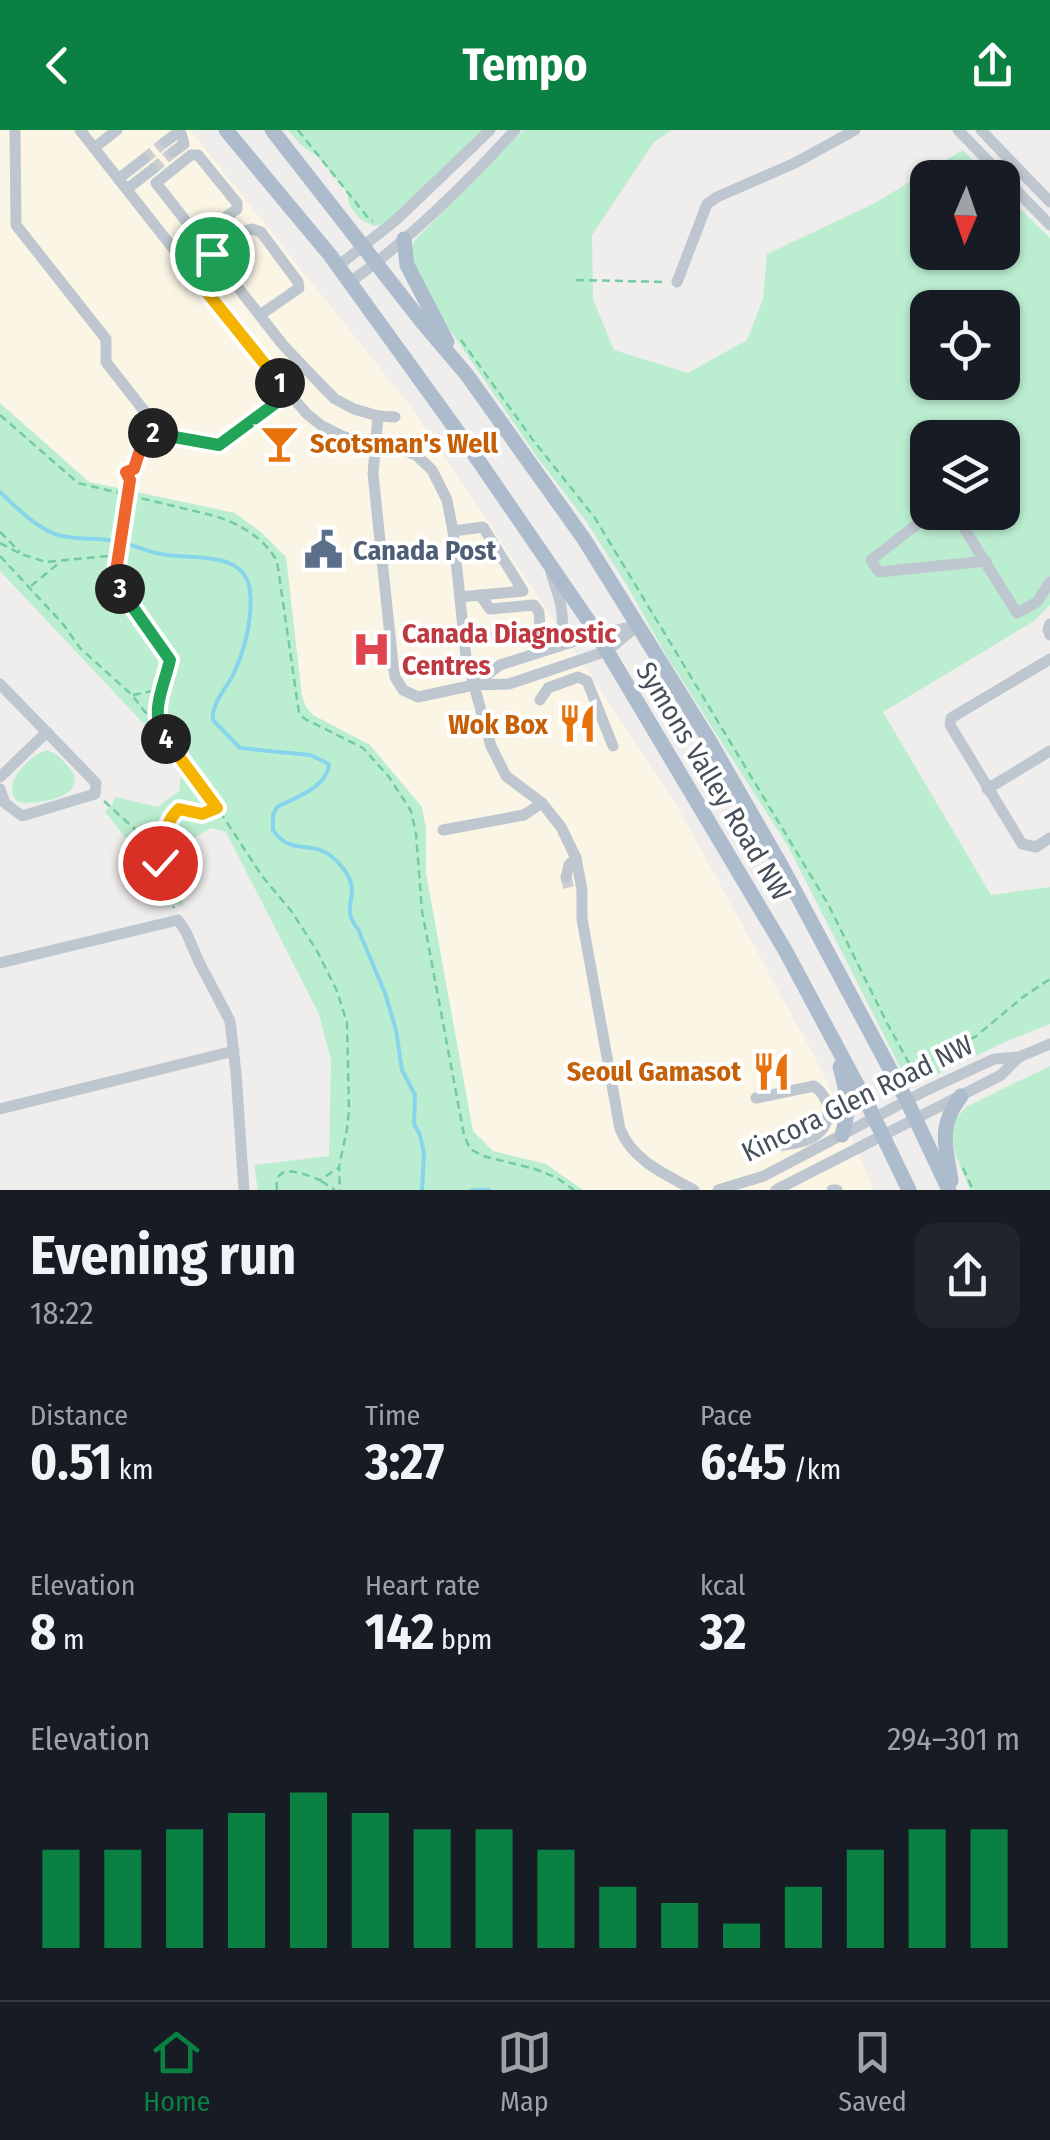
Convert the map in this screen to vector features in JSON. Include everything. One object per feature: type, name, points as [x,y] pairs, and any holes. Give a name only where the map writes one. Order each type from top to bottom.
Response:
[{"type":"main road","name":"Symons Valley Road NW","points":[[226,130],[338,266],[597,634],[786,950],[875,1118],[908,1190]]},
{"type":"main road","name":"Symons Valley Road NW","points":[[272,130],[467,376],[584,540],[774,852],[908,1101],[950,1190]]},
{"type":"main road","points":[[404,238],[407,265],[467,376]]},
{"type":"main road","points":[[829,1030],[846,1086],[848,1112],[842,1135]]},
{"type":"main road","points":[[950,1190],[945,1122],[961,1096]]},
{"type":"street","points":[[28,130],[15,135],[16,225],[106,339],[106,362],[163,435],[219,445],[288,394]]},
{"type":"street","points":[[80,130],[288,394],[322,426],[344,437],[416,455],[432,470],[447,500],[464,640],[491,746],[506,776],[554,816],[576,858],[582,919],[620,1129],[637,1157],[694,1190]]},
{"type":"street","points":[[338,266],[440,180],[490,130]]},
{"type":"street","points":[[350,283],[404,238],[515,130]]},
{"type":"street","points":[[677,282],[707,204],[855,130]]},
{"type":"street","points":[[958,130],[1050,225]]},
{"type":"street","points":[[981,130],[1050,202]]},
{"type":"street","points":[[169,147],[180,131]]},
{"type":"street","points":[[94,148],[110,132]]},
{"type":"street","points":[[198,237],[237,209],[237,203],[198,155],[190,155],[156,183],[198,237],[283,345],[335,399],[354,409],[395,417]]},
{"type":"street","points":[[122,184],[148,164]]},
{"type":"street","points":[[150,219],[171,202]]},
{"type":"street","points":[[190,271],[234,249],[244,230],[260,232],[298,282],[298,288],[246,342]]},
{"type":"street","points":[[378,416],[373,474],[395,677],[403,690],[418,697],[509,684],[607,651],[637,626]]},
{"type":"street","points":[[453,531],[483,528],[539,612],[538,631],[464,640]]},
{"type":"street","points":[[910,530],[870,560],[879,572],[986,561]]},
{"type":"street","points":[[966,530],[1017,613],[1036,602],[1050,582]]},
{"type":"street","points":[[547,559],[564,610],[560,646]]},
{"type":"street","points":[[460,597],[523,591]]},
{"type":"street","points":[[480,596],[490,610],[534,606]]},
{"type":"street","points":[[1050,624],[1050,635]]},
{"type":"street","points":[[474,686],[500,665],[597,634],[637,626]]},
{"type":"street","points":[[1050,658],[951,718],[950,724],[1022,844],[1036,847],[1050,838]]},
{"type":"street","points":[[540,700],[548,688],[578,677],[586,681],[613,746]]},
{"type":"street","points":[[0,684],[96,783],[95,794],[22,816],[5,803],[0,789]]},
{"type":"street","points":[[0,777],[47,732]]},
{"type":"street","points":[[986,789],[1050,750]]},
{"type":"street","points":[[443,830],[524,815],[542,803]]},
{"type":"street","points":[[566,876],[576,858]]},
{"type":"street","points":[[570,894],[582,905]]},
{"type":"street","points":[[0,963],[178,920],[230,1021],[244,1190]]},
{"type":"street","name":"Kincora Glen Road NW","points":[[718,1190],[764,1176],[994,1059],[1019,1057],[1050,1044]]},
{"type":"street","points":[[0,1108],[234,1052]]},
{"type":"street","name":"Kincora Glen Road NW","points":[[776,1190],[792,1187],[1001,1076],[1019,1057]]},
{"type":"street","points":[[756,1098],[814,1086],[822,1092],[830,1109],[827,1125],[808,1141],[764,1148]]},
{"type":"path","points":[[298,130],[376,223]]},
{"type":"path","points":[[305,130],[305,138]]},
{"type":"path","points":[[576,280],[677,282]]},
{"type":"path","points":[[0,415],[78,484],[236,523],[271,552],[277,562],[298,713],[363,748],[412,811],[422,911],[464,1135],[470,1149],[535,1169],[574,1190]]},
{"type":"path","points":[[158,728],[159,696],[170,660],[123,596],[115,578],[130,480],[126,472],[134,469],[143,440],[159,429]]},
{"type":"path","points":[[0,532],[22,554]]},
{"type":"path","points":[[0,543],[46,562],[118,555]]},
{"type":"path","points":[[0,556],[80,648],[132,696],[158,728],[262,876],[306,931],[337,991],[347,1023],[349,1050],[348,1129],[338,1190],[305,1174],[285,1172],[276,1180],[277,1190]]},
{"type":"path","points":[[30,587],[59,562]]},
{"type":"path","points":[[132,696],[164,683]]},
{"type":"path","points":[[95,794],[149,842],[178,920]]},
{"type":"path","points":[[160,863],[174,812],[179,809],[202,814],[217,808]]},
{"type":"path","points":[[149,842],[164,840]]},
{"type":"path","points":[[914,1082],[915,1074],[942,1052],[975,1037],[1023,996],[1050,979]]},
{"type":"path","points":[[320,1180],[339,1167]]},
{"type":"shaded area","points":[[0,130],[190,130],[414,411],[676,804],[819,1065],[874,1190],[583,1190],[546,1164],[493,1151],[473,1131],[426,873],[426,828],[370,745],[313,715],[306,707],[235,513],[90,482],[0,403]]},
{"type":"green space","points":[[288,130],[483,130],[387,223],[374,226],[360,219],[349,205],[347,192],[316,155]]},
{"type":"green space","points":[[523,130],[672,130],[654,142],[592,235],[593,299],[614,350],[688,373],[747,340],[763,299],[767,254],[875,203],[910,182],[910,270],[1020,270],[1020,209],[1050,238],[1050,605],[1034,621],[883,712],[991,895],[1050,887],[1050,1024],[934,1076],[907,1077],[902,1071],[789,848],[586,521],[435,308],[411,252],[413,242]]},
{"type":"green space","points":[[963,150],[973,160],[946,160]]},
{"type":"green space","points":[[0,403],[89,482],[235,513],[286,557],[306,707],[313,715],[370,745],[422,807],[426,873],[473,1131],[493,1151],[546,1164],[583,1190],[258,1190],[254,1165],[329,1156],[331,1060],[319,1014],[226,832],[211,828],[173,850],[183,906],[164,907],[140,858],[105,811],[115,797],[158,807],[179,791],[181,774],[144,724],[0,571]]},
{"type":"green space","points":[[47,750],[66,764],[74,776],[74,785],[57,798],[33,803],[17,801],[12,786],[15,778],[26,763]]},
{"type":"green space","points":[[1050,1066],[1050,1190],[970,1190],[955,1153],[954,1121],[966,1107]]},
{"type":"waterway","points":[[0,492],[32,521],[55,534],[217,560],[239,569],[246,578],[251,601],[247,633],[234,673],[214,708],[213,720],[240,748],[310,755],[329,764],[317,786],[277,807],[273,830],[287,843],[324,851],[342,866],[350,880],[350,914],[385,993],[402,1070],[415,1095],[414,1124],[424,1153],[422,1190]]},
{"type":"waterway","points":[[472,1190],[489,1190]]},
{"type":"tunnel","points":[[144,159],[165,142]]},
{"type":"tunnel","points":[[153,169],[173,152]]},
{"type":"tunnel","points":[[566,877],[570,893]]},
{"type":"place","name":"Scotsman's Well","points":[[280,443]]},
{"type":"place","name":"Canada Post","points":[[323,550]]},
{"type":"place","name":"Canada Diagnostic Centres","points":[[372,649]]},
{"type":"place","name":"Wok Box","points":[[578,724]]},
{"type":"place","name":"Seoul Gamasot","points":[[771,1071]]},
{"type":"route","points":[[160,863],[165,833],[174,812],[179,809],[202,814],[217,808],[158,728],[159,696],[170,660],[123,596],[115,578],[130,480],[126,472],[134,469],[143,440],[159,429],[163,435],[219,445],[288,394],[190,271],[212,254]]}]
